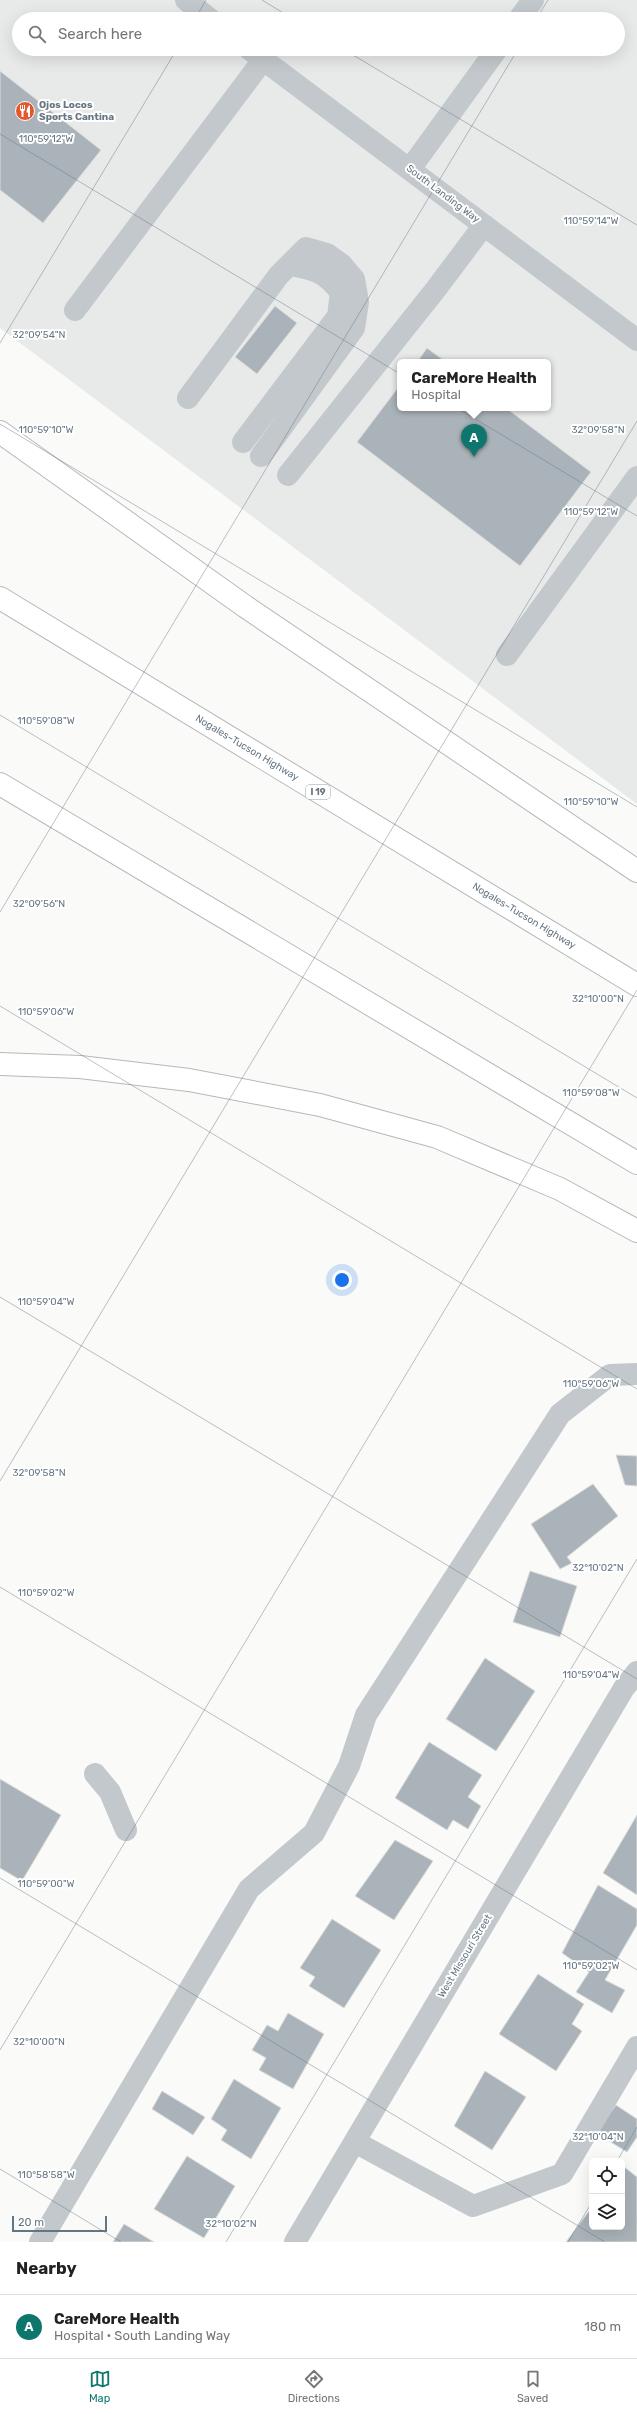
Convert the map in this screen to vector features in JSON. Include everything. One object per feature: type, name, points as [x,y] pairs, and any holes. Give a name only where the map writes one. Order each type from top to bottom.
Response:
[{"type":"main road","points":[[0,432],[246,607],[637,871]]},
{"type":"main road","name":"Nogales–Tucson Highway","points":[[0,598],[637,985]]},
{"type":"main road","points":[[0,784],[637,1163]]},
{"type":"main road","points":[[0,1064],[80,1067],[181,1079],[320,1105],[437,1137],[560,1189],[637,1231]]},
{"type":"street","points":[[186,0],[201,12]]},
{"type":"street","points":[[524,12],[533,0]]},
{"type":"street","points":[[74,310],[255,56]]},
{"type":"street","name":"South Landing Way","points":[[259,56],[637,340]]},
{"type":"street","points":[[410,169],[492,56]]},
{"type":"street","points":[[288,475],[436,289],[484,225]]},
{"type":"street","points":[[188,398],[289,265],[306,248],[327,254],[341,264],[354,279],[358,302],[354,328],[261,456]]},
{"type":"street","points":[[243,442],[338,316],[341,293],[331,279],[318,272],[289,265]]},
{"type":"street","points":[[507,655],[637,477]]},
{"type":"street","points":[[40,2242],[249,1889],[314,1833],[349,1766],[366,1715],[560,1414],[610,1375],[637,1374]]},
{"type":"street","name":"West Missouri Street","points":[[295,2242],[624,1688],[637,1672]]},
{"type":"street","points":[[95,1774],[110,1792],[126,1830]]},
{"type":"street","points":[[355,2142],[474,2206],[562,2174],[637,2047]]},
{"type":"shaded area","points":[[0,0],[637,0],[637,804],[0,328]]},
{"type":"building","name":"Ojos Locos Sports Cantina","points":[[0,71],[101,150],[43,223],[0,190]]},
{"type":"building","points":[[275,306],[297,323],[257,374],[235,357]]},
{"type":"building","points":[[427,348],[442,359],[419,359]]},
{"type":"building","points":[[397,389],[397,411],[510,411],[591,472],[520,566],[357,442]]},
{"type":"building","points":[[616,1455],[637,1456],[637,1486],[625,1485]]},
{"type":"building","points":[[593,1484],[618,1516],[567,1557],[572,1563],[560,1569],[531,1524]]},
{"type":"building","points":[[530,1571],[577,1586],[560,1637],[513,1622]]},
{"type":"building","points":[[485,1658],[535,1691],[496,1751],[446,1719]]},
{"type":"building","points":[[429,1742],[482,1775],[468,1797],[481,1806],[468,1829],[453,1820],[447,1830],[395,1798]]},
{"type":"building","points":[[0,1779],[61,1815],[22,1881],[0,1868]]},
{"type":"building","points":[[637,1815],[637,1895],[603,1873]]},
{"type":"building","points":[[395,1840],[433,1861],[394,1920],[355,1896]]},
{"type":"building","points":[[598,1885],[637,1909],[637,1925],[605,1980],[625,1990],[612,2013],[576,1992],[589,1972],[562,1953]]},
{"type":"building","points":[[332,1919],[381,1950],[344,2008],[309,1986],[315,1977],[300,1968]]},
{"type":"building","points":[[538,1974],[584,2004],[572,2024],[582,2031],[556,2071],[499,2034]]},
{"type":"building","points":[[288,2013],[324,2034],[293,2089],[259,2070],[266,2058],[252,2050],[267,2025],[278,2031]]},
{"type":"building","points":[[485,2071],[526,2097],[492,2150],[454,2126]]},
{"type":"building","points":[[234,2079],[281,2108],[251,2159],[221,2140],[227,2130],[211,2119]]},
{"type":"building","points":[[162,2091],[205,2117],[193,2135],[152,2109]]},
{"type":"building","points":[[616,2105],[637,2119],[637,2137],[627,2152],[596,2133]]},
{"type":"building","points":[[187,2156],[235,2186],[204,2238],[154,2209]]},
{"type":"building","points":[[625,2168],[637,2177],[637,2242],[566,2242],[589,2211],[589,2230],[625,2230]]},
{"type":"building","points":[[124,2224],[154,2242],[113,2242]]},
{"type":"place","name":"Ojos Locos Sports Cantina","points":[[25,111]]},
{"type":"place","name":"CareMore Health","points":[[474,457]]}]
